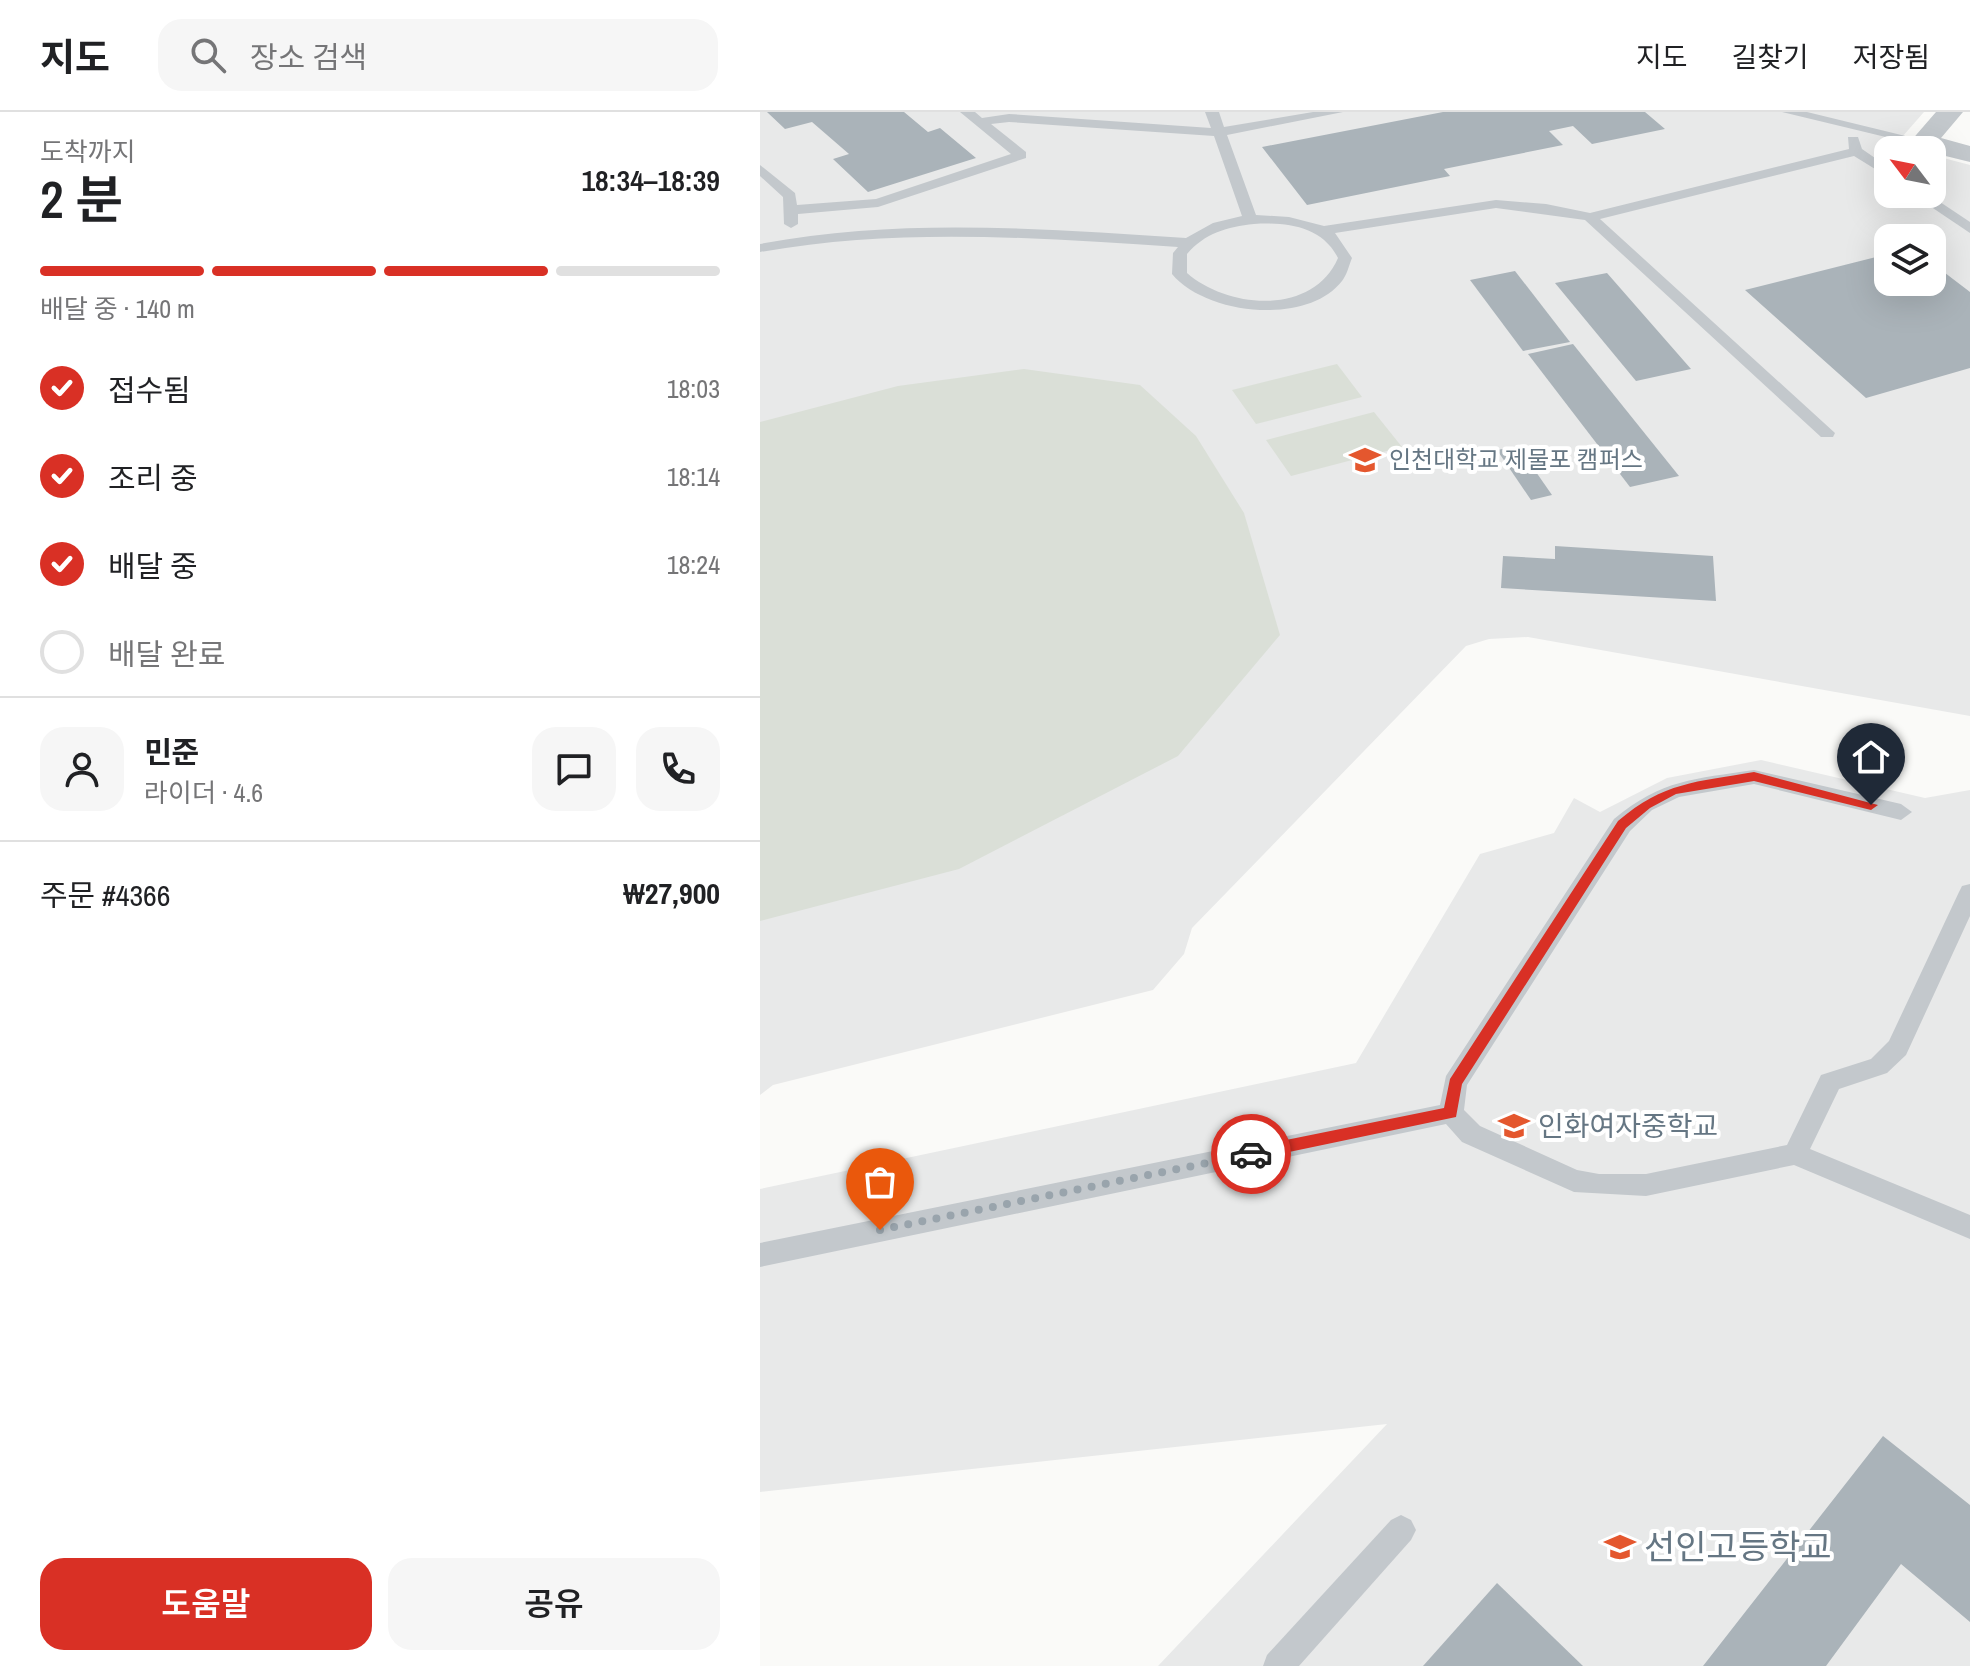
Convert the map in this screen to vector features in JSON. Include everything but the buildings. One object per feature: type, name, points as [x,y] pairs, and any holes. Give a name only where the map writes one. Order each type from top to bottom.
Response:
[{"type":"street","points":[[1928,136],[1950,112]]},
{"type":"street","points":[[1946,148],[1970,154]]},
{"type":"lane","points":[[760,192],[790,203],[878,203],[1021,155],[967,112]]},
{"type":"lane","points":[[1212,112],[1250,219]]},
{"type":"lane","points":[[980,122],[1009,118],[1218,132],[1336,112]]},
{"type":"lane","points":[[1789,112],[1894,136]]},
{"type":"lane","points":[[1850,127],[1856,151],[1874,163]]},
{"type":"lane","points":[[1323,231],[1341,247],[1345,258],[1337,278],[1312,296],[1273,305],[1232,303],[1198,292],[1179,274],[1177,263],[1188,243],[1207,230],[1250,219],[1282,220],[1323,231],[1496,204],[1546,208],[1590,217],[1856,151]]},
{"type":"lane","points":[[760,169],[790,203],[792,241]]},
{"type":"lane","points":[[1939,208],[1970,229]]},
{"type":"lane","points":[[1590,217],[1827,433]]},
{"type":"lane","points":[[760,248],[885,230],[965,230],[1188,243]]},
{"type":"lane","points":[[1901,812],[1754,777],[1674,790],[1645,805],[1622,825],[1455,1083],[1451,1113],[1463,1129],[1480,1139],[1574,1181],[1599,1185],[1646,1185],[1795,1154],[1970,1227]]},
{"type":"lane","points":[[1795,1154],[1830,1082],[1879,1066],[1898,1048],[1970,892]]},
{"type":"lane","points":[[760,1255],[1451,1113]]},
{"type":"lane","points":[[1278,1666],[1401,1530]]},
{"type":"shaded area","name":"인천대학교 제물포 캠퍼스","points":[[760,112],[1924,112],[1903,136],[1874,136],[1874,208],[1946,208],[1946,159],[1970,165],[1970,716],[1528,637],[1489,639],[1466,646],[1192,928],[1184,954],[1153,990],[773,1085],[760,1095]]},
{"type":"shaded area","points":[[1337,364],[1362,397],[1256,424],[1232,390]]},
{"type":"shaded area","points":[[1024,369],[1140,385],[1196,436],[1244,513],[1280,635],[1178,756],[959,869],[760,921],[760,422],[898,386]]},
{"type":"shaded area","points":[[1374,412],[1402,447],[1291,476],[1266,440]]},
{"type":"shaded area","name":"인화여자중학교","points":[[1761,760],[1925,798],[1970,790],[1970,1666],[1158,1666],[1387,1424],[760,1492],[760,1189],[1356,1063],[1480,854],[1554,833],[1574,798],[1600,812],[1667,778]]},
{"type":"way so far","points":[[880,1230],[1251,1154]]},
{"type":"place","name":"인천대학교 제물포 캠퍼스","points":[[1365,460]]},
{"type":"place","name":"인화여자중학교","points":[[1514,1126]]},
{"type":"place","name":"선인고등학교","points":[[1620,1547]]},
{"type":"route","points":[[1251,1154],[1451,1113],[1449,1102],[1455,1083],[1622,825],[1645,805],[1674,790],[1754,777],[1871,805]]}]
